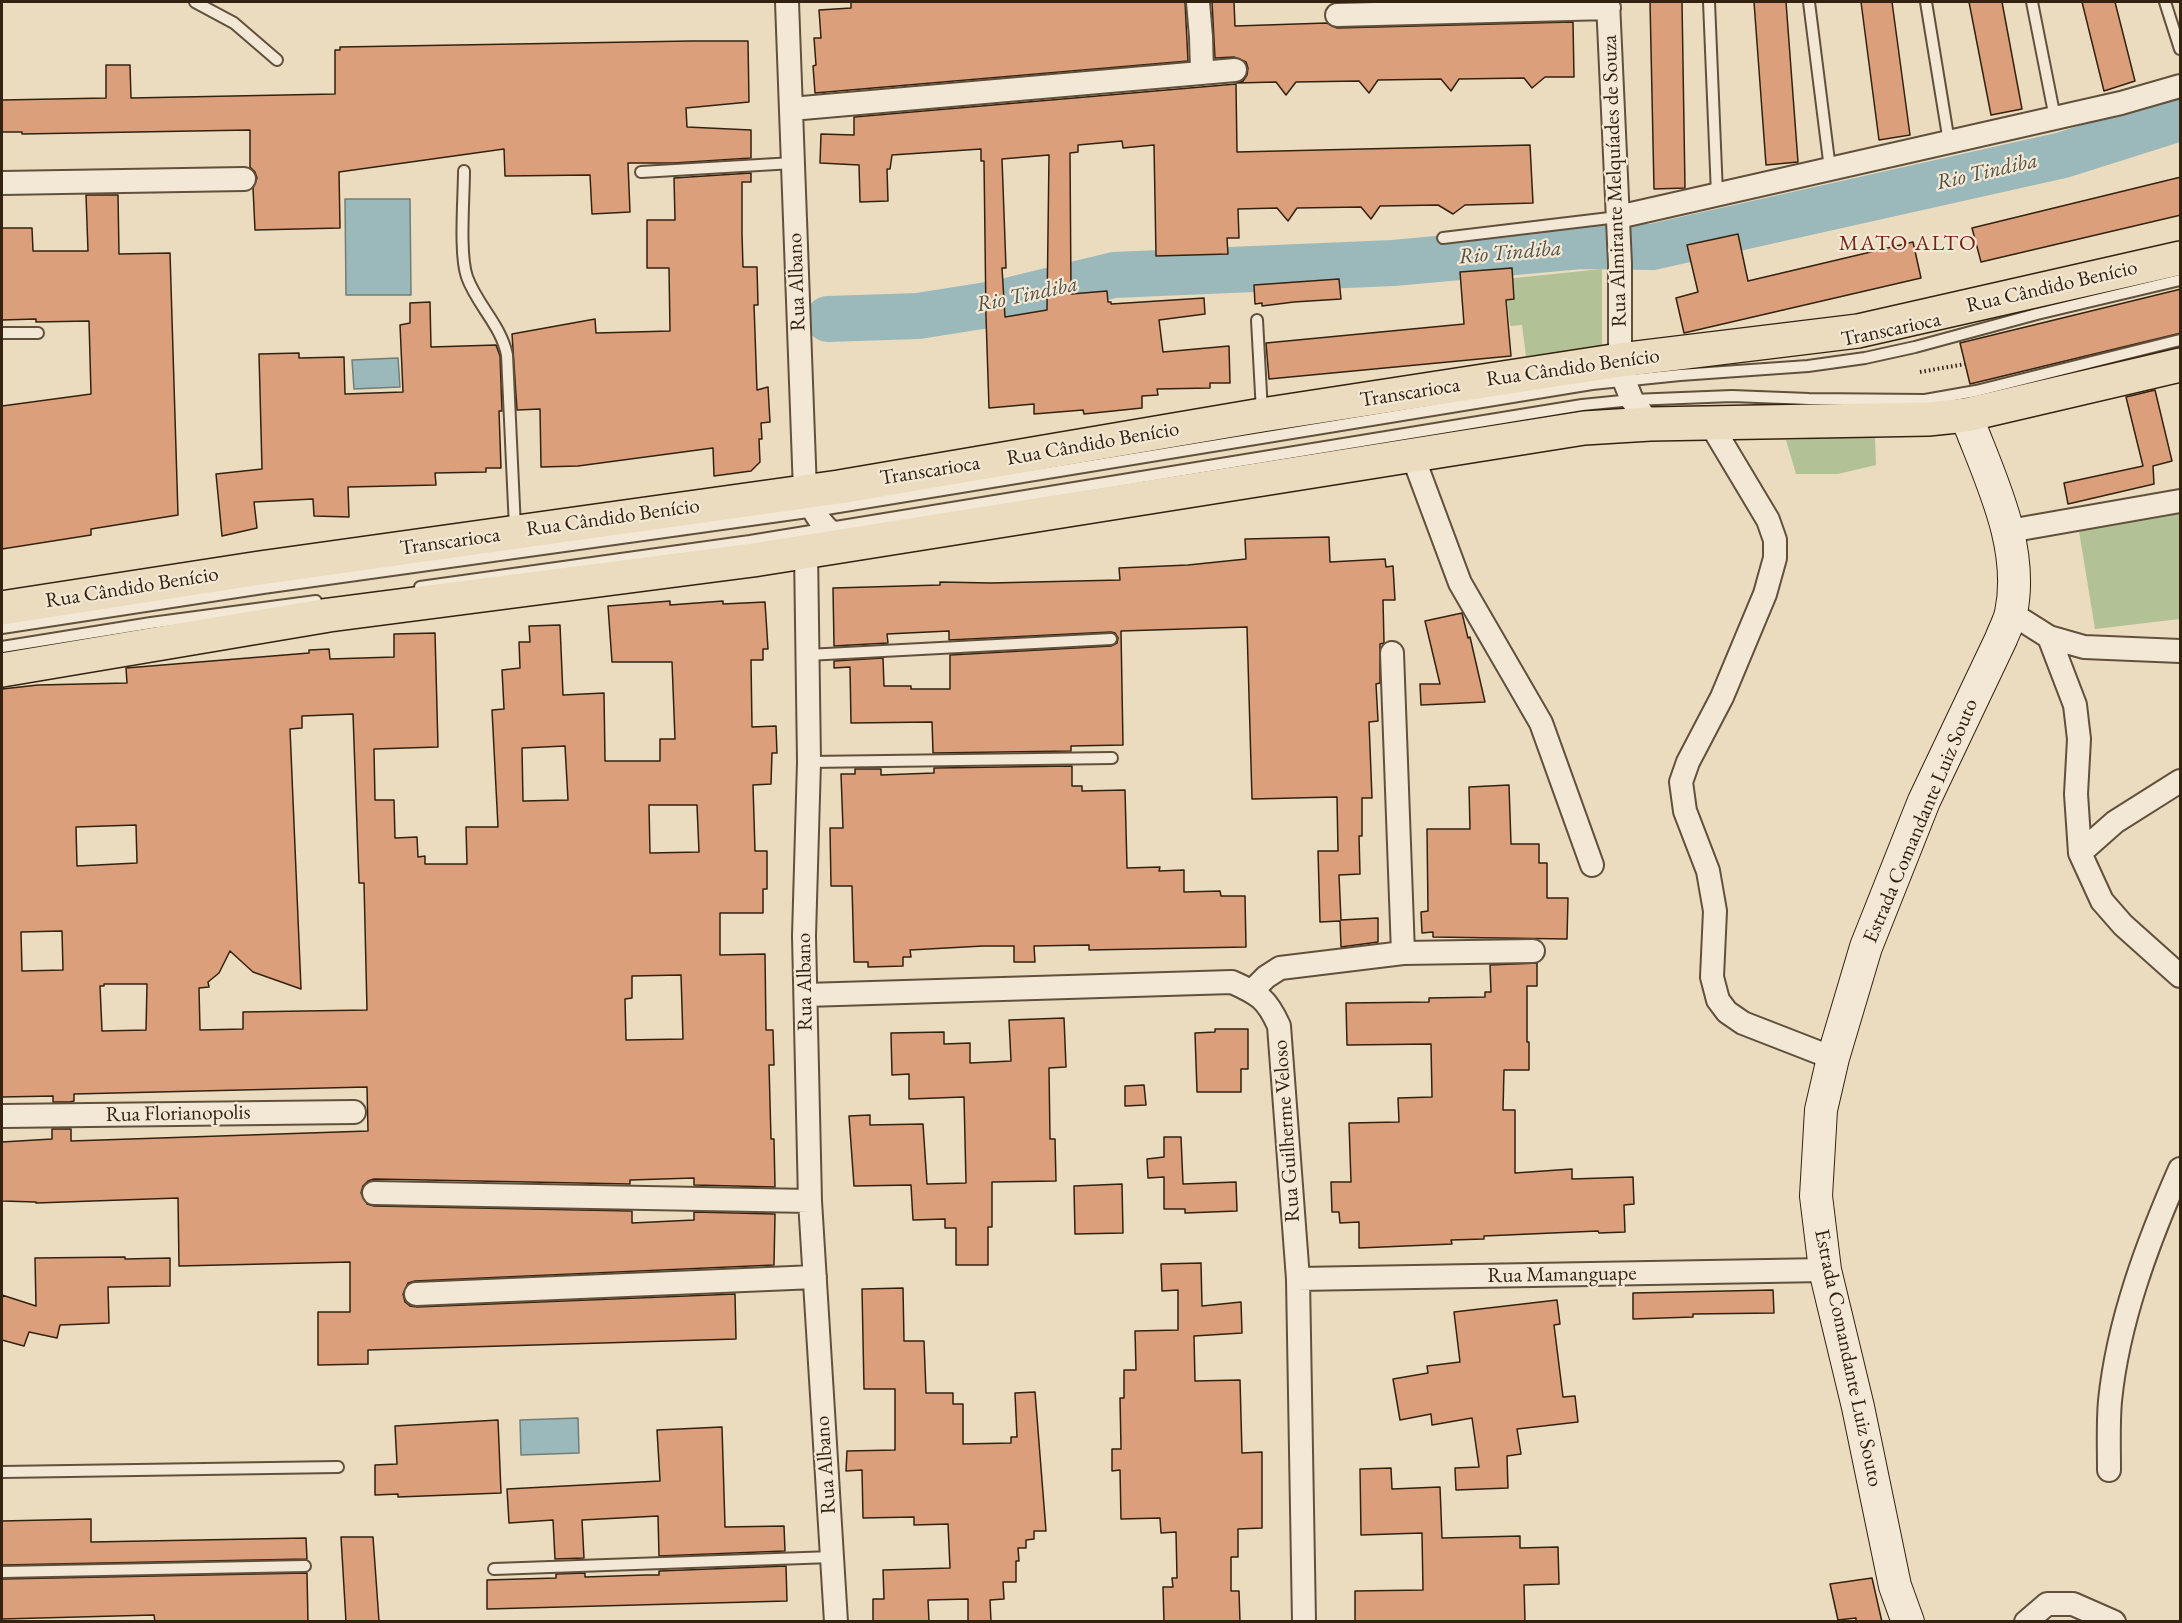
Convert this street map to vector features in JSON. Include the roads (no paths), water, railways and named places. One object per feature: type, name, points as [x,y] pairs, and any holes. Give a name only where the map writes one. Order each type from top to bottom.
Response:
[{"type":"main road","name":"Rua Cândido Benício","points":[[2,670],[328,615],[753,560],[819,525],[851,485],[1262,415],[1632,391],[1858,331],[2181,258]]},
{"type":"main road","name":"Rua Cândido Benício","points":[[1632,391],[1710,423],[1928,419],[1966,415],[2181,365]]},
{"type":"main road","name":"Rua Cândido Benício","points":[[2,608],[515,532],[819,525],[1412,454],[1584,428],[1632,391]]},
{"type":"street","name":"Rua Albano","points":[[787,2],[793,164],[819,525],[806,655],[809,762],[804,936],[810,1201],[836,1622]]},
{"type":"street","points":[[1198,2],[1202,37],[1202,71]]},
{"type":"street","points":[[1337,15],[1608,5]]},
{"type":"street","name":"Rua Almirante Melquíades de Souza","points":[[1608,5],[1620,264],[1632,391]]},
{"type":"street","points":[[791,109],[1202,71],[1235,70]]},
{"type":"street","points":[[1619,227],[1717,194],[2121,103],[2181,86]]},
{"type":"street","points":[[2,183],[244,178]]},
{"type":"street","name":"Estrada Comandante Luiz Souto","points":[[1908,1622],[1895,1586],[1858,1407],[1825,1270],[1816,1196],[1821,1110],[1833,1058],[1866,947],[1920,811],[2011,613],[2013,581],[2009,531],[1966,415]]},
{"type":"street","points":[[1710,423],[1768,520],[1775,540],[1775,558],[1765,594],[1722,698],[1688,762],[1681,782],[1685,811],[1708,871],[1715,911],[1712,977],[1718,1000],[1727,1012],[1743,1023],[1833,1058]]},
{"type":"street","points":[[1412,454],[1460,583],[1542,723],[1592,865]]},
{"type":"street","points":[[2009,531],[2181,501]]},
{"type":"street","points":[[2011,613],[2049,637],[2084,648],[2181,651]]},
{"type":"street","points":[[2049,637],[2075,705],[2079,739],[2076,794],[2079,853],[2102,901],[2123,925],[2181,976]]},
{"type":"street","points":[[1392,653],[1403,952]]},
{"type":"street","points":[[2079,853],[2115,822],[2181,781]]},
{"type":"street","points":[[1252,991],[1266,977],[1280,968],[1403,952],[1533,951]]},
{"type":"street","name":"Rua Guilherme Veloso","points":[[806,995],[1232,982],[1252,991],[1270,1006],[1279,1026],[1298,1279],[1304,1622]]},
{"type":"street","name":"Rua Florianopolis","points":[[2,1116],[354,1112]]},
{"type":"street","points":[[2109,1470],[2110,1402],[2116,1358],[2134,1291],[2162,1209],[2181,1169]]},
{"type":"street","points":[[374,1193],[810,1201]]},
{"type":"street","name":"Rua Mamanguape","points":[[1298,1279],[1825,1270]]},
{"type":"street","points":[[416,1294],[815,1277]]},
{"type":"street","points":[[2026,1622],[2047,1604],[2073,1604],[2114,1622]]},
{"type":"lane","points":[[195,2],[234,23],[278,60]]},
{"type":"lane","points":[[1709,2],[1717,194]]},
{"type":"lane","points":[[1809,2],[1830,169]]},
{"type":"lane","points":[[1926,2],[1949,142]]},
{"type":"lane","points":[[2032,2],[2055,118]]},
{"type":"lane","points":[[2165,2],[2181,49]]},
{"type":"lane","points":[[641,172],[793,164]]},
{"type":"lane","points":[[464,171],[465,270],[472,288],[500,333],[507,355],[515,532]]},
{"type":"lane","points":[[1443,238],[1619,227]]},
{"type":"lane","name":"Transcarioca","points":[[2,628],[263,588],[819,525],[1582,405],[1632,391],[1864,358],[2181,280]]},
{"type":"lane","points":[[1257,320],[1262,415]]},
{"type":"lane","points":[[2,333],[39,333]]},
{"type":"lane","name":"Transcarioca","points":[[414,588],[750,541],[819,525],[1254,438],[1592,384],[1632,391],[1732,396],[1925,400],[1976,392],[2181,340]]},
{"type":"lane","points":[[2,647],[151,623],[333,599]]},
{"type":"lane","points":[[806,655],[1111,639]]},
{"type":"lane","points":[[809,762],[1112,758]]},
{"type":"lane","points":[[2,1472],[338,1467]]},
{"type":"lane","points":[[495,1569],[832,1557]]},
{"type":"lane","points":[[2,1572],[305,1566]]},
{"type":"water","points":[[345,199],[410,199],[411,295],[346,295]]},
{"type":"water","points":[[398,358],[400,387],[354,389],[352,360]]},
{"type":"water","points":[[578,1418],[579,1453],[521,1455],[520,1420]]},
{"type":"waterway","name":"Rio Tindiba","points":[[828,319],[918,316],[994,304],[1114,275],[1393,263],[1581,246],[1652,247],[2063,155],[2180,118]]},
{"type":"district","name":"MATO ALTO","points":[[1908,244]]}]
